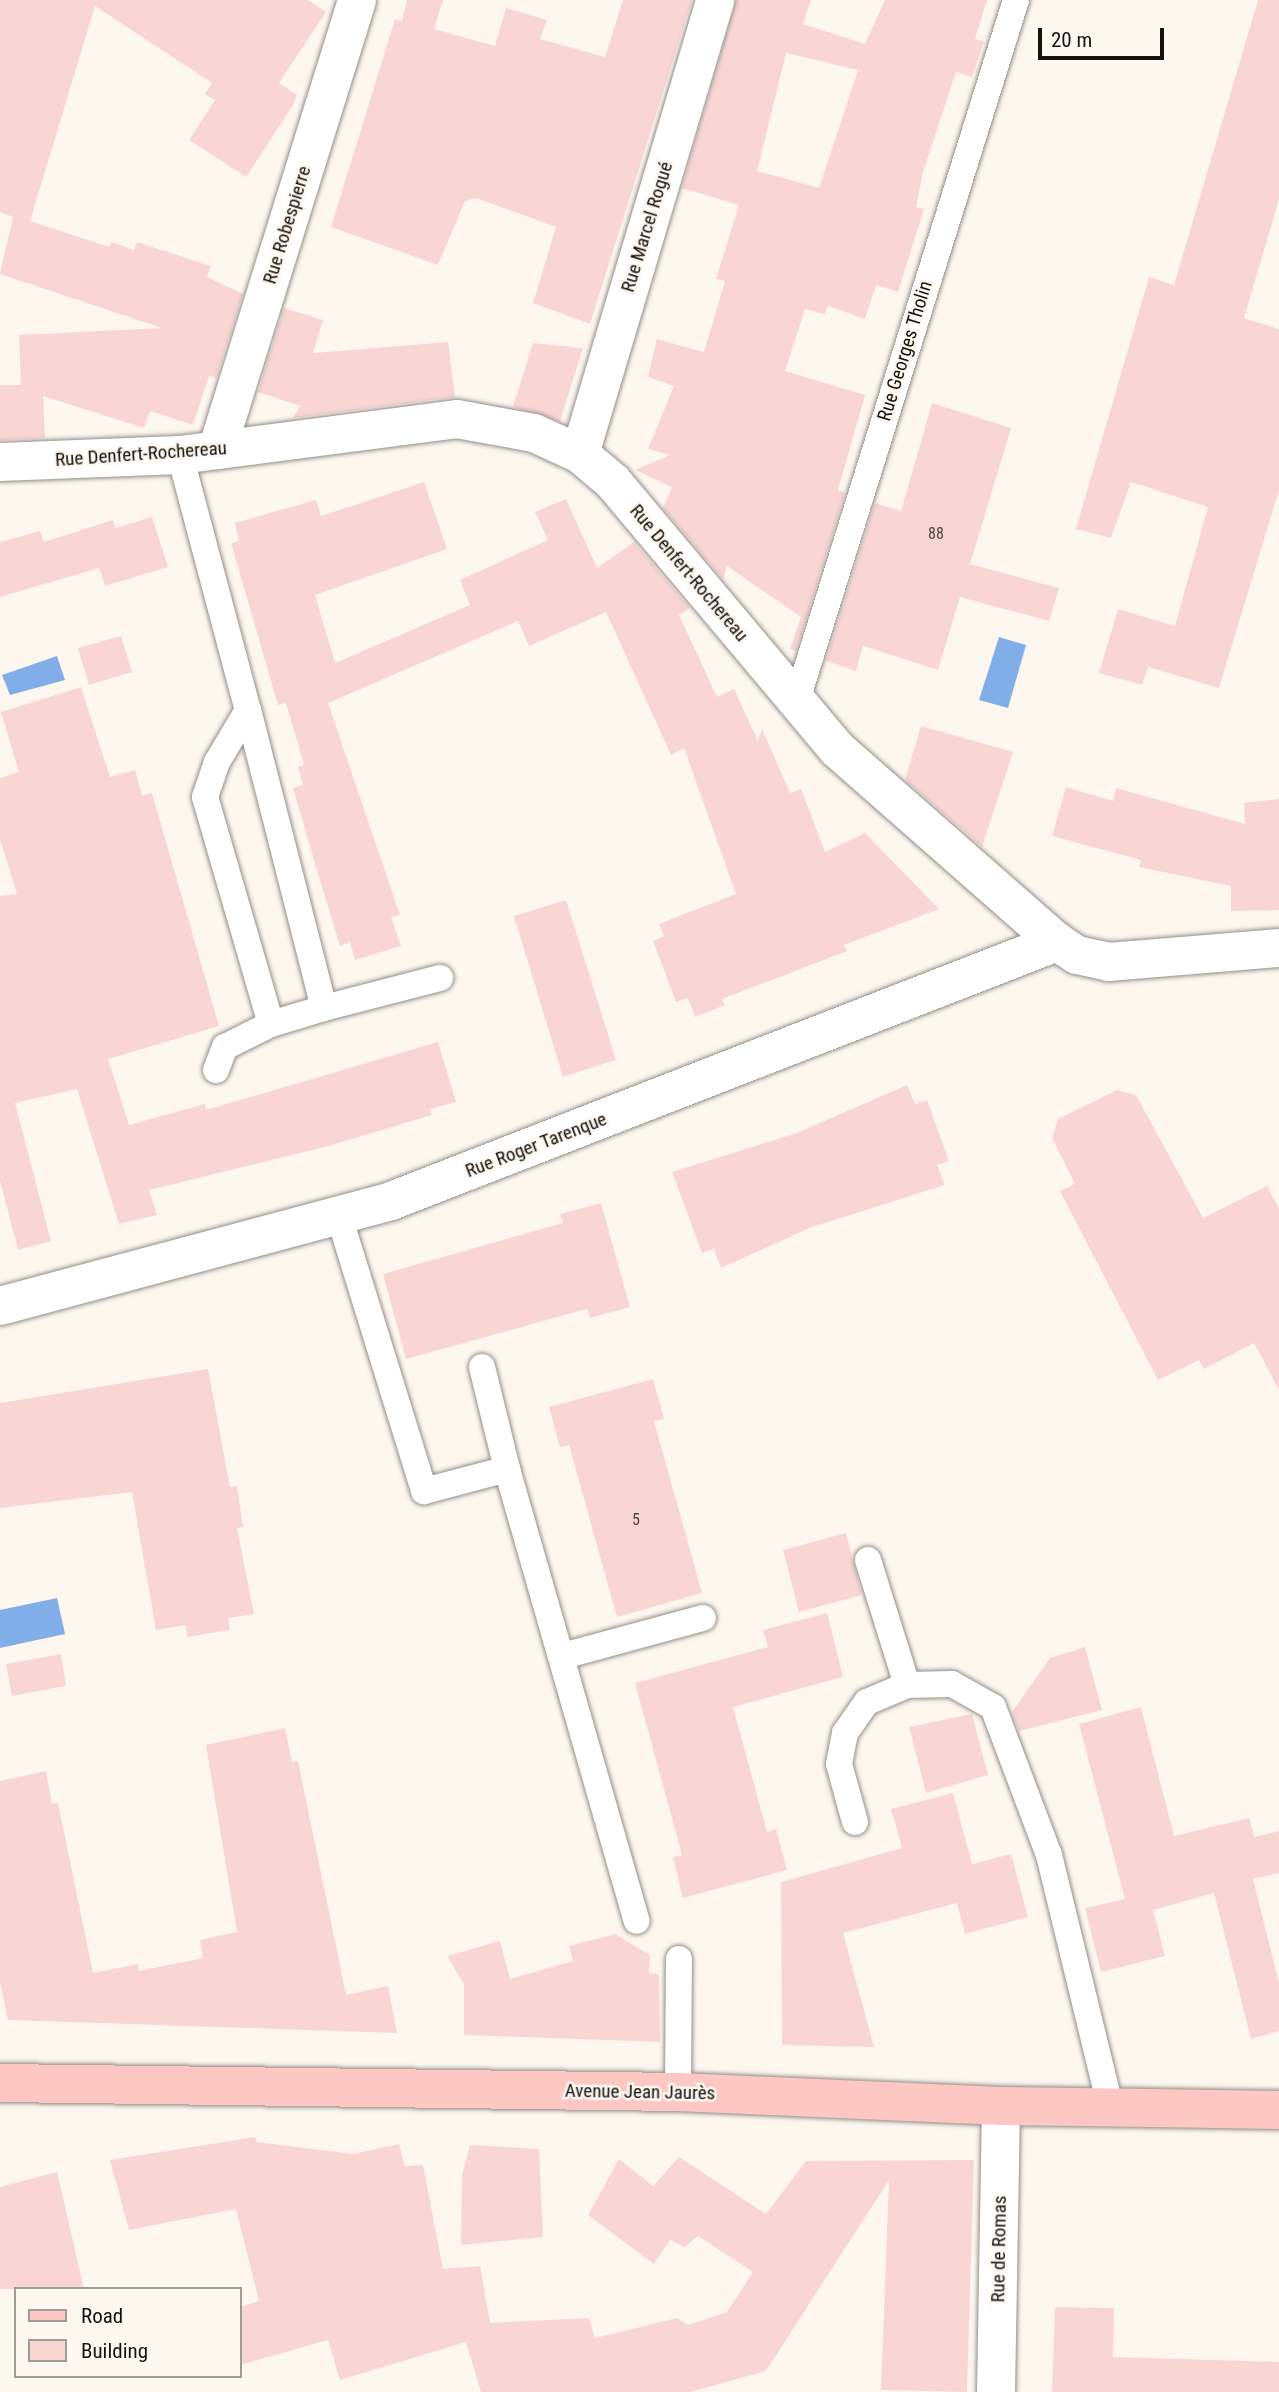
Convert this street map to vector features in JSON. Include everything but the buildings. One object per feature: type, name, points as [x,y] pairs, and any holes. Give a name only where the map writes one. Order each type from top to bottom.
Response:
[{"type":"main road","name":"Avenue Jean Jaurès","points":[[0,2082],[678,2092],[1001,2106],[1110,2105],[1279,2110]]},
{"type":"street","name":"Rue Robespierre","points":[[217,450],[357,0]]},
{"type":"street","name":"Rue Marcel Rogué","points":[[580,454],[715,0]]},
{"type":"street","name":"Rue Denfert-Rochereau","points":[[0,462],[180,455],[457,419],[534,433],[580,454],[613,482],[796,703],[878,790],[1077,956],[1109,962],[1279,948]]},
{"type":"street","name":"Rue Roger Tarenque","points":[[0,1306],[339,1216],[1057,942]]},
{"type":"street","name":"Rue de Romas","points":[[996,2392],[1001,2106]]},
{"type":"lane","name":"Rue Georges Tholin","points":[[796,703],[1016,0]]},
{"type":"lane","points":[[180,455],[324,1008]]},
{"type":"lane","points":[[248,710],[216,762],[205,797],[271,1024]]},
{"type":"lane","points":[[216,1070],[225,1047],[271,1024],[440,978]]},
{"type":"lane","points":[[339,1216],[424,1491],[507,1469]]},
{"type":"lane","points":[[482,1367],[507,1469],[563,1656],[637,1921]]},
{"type":"lane","points":[[868,1560],[907,1685]]},
{"type":"lane","points":[[563,1656],[703,1618]]},
{"type":"lane","points":[[856,1822],[839,1764],[845,1733],[867,1702],[907,1685],[952,1684],[993,1707],[1049,1856],[1110,2105]]},
{"type":"lane","points":[[678,2092],[679,1959]]},
{"type":"water","points":[[999,637],[1026,645],[1008,708],[979,700]]},
{"type":"water","points":[[57,656],[65,680],[10,695],[2,675]]},
{"type":"water","points":[[57,1598],[65,1634],[0,1648],[0,1610]]}]
